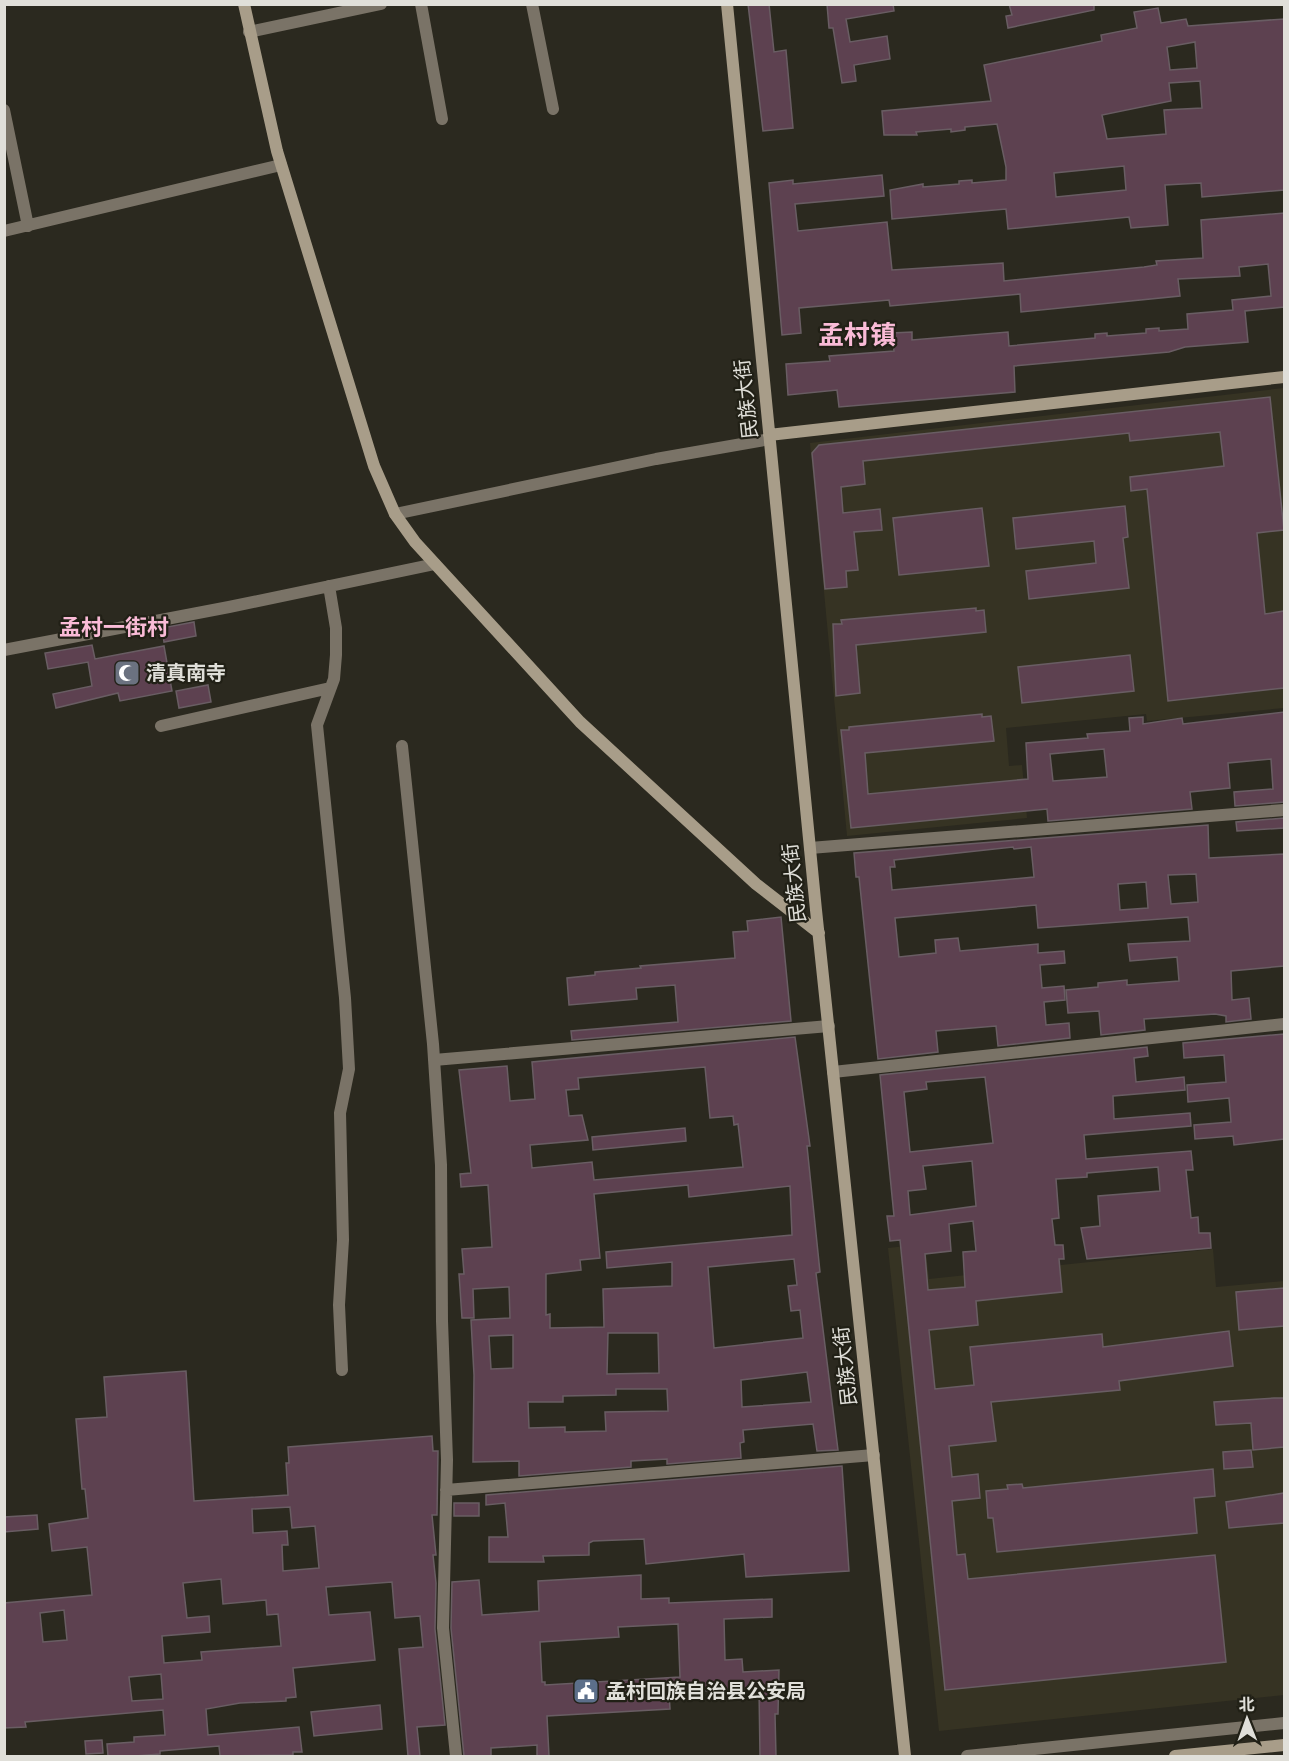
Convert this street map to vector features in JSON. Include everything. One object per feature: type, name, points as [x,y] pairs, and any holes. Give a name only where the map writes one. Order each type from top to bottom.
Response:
[{"type":"main road","points":[[244,4],[281,165],[374,466],[395,514],[435,564],[580,722],[756,884],[819,933]]},
{"type":"main road","name":"民族大街","points":[[727,4],[810,848],[905,1756]]},
{"type":"main road","points":[[770,437],[1284,377]]},
{"type":"main road","points":[[1175,1756],[1284,1745]]},
{"type":"street","points":[[249,32],[381,4]]},
{"type":"street","points":[[421,4],[442,119]]},
{"type":"street","points":[[532,4],[553,109]]},
{"type":"street","points":[[4,110],[28,226]]},
{"type":"street","points":[[4,231],[281,165]]},
{"type":"street","points":[[395,514],[770,437]]},
{"type":"street","points":[[4,650],[435,564]]},
{"type":"street","points":[[328,586],[336,628],[336,655],[330,688],[317,725],[345,998],[349,1069],[340,1113],[343,1240],[339,1305],[342,1370]]},
{"type":"street","points":[[161,726],[330,688]]},
{"type":"street","points":[[402,746],[434,1060],[441,1165],[446,1490],[443,1628],[456,1756]]},
{"type":"street","points":[[810,848],[1284,810]]},
{"type":"street","points":[[833,1072],[1284,1024]]},
{"type":"street","points":[[434,1060],[829,1026]]},
{"type":"street","points":[[446,1490],[874,1455]]},
{"type":"street","points":[[967,1756],[1284,1723]]},
{"type":"shaded area","points":[[1284,388],[1284,708],[1147,721],[1146,714],[1006,728],[1009,766],[1022,765],[1027,818],[847,836],[810,443]]},
{"type":"shaded area","points":[[925,1244],[929,1279],[1213,1249],[1216,1287],[1284,1281],[1284,1695],[939,1731],[888,1248]]},
{"type":"building","points":[[748,4],[769,4],[774,52],[786,50],[793,128],[763,131]]},
{"type":"building","points":[[827,4],[893,4],[894,11],[846,19],[850,42],[887,36],[890,59],[854,65],[856,81],[842,83],[833,28],[829,28]]},
{"type":"building","points":[[1009,4],[1094,4],[1094,10],[1008,28],[1006,16],[1012,15]]},
{"type":"building","points":[[1158,8],[1161,23],[1186,19],[1188,26],[1284,19],[1284,190],[1202,197],[1201,183],[1165,185],[1168,225],[1131,228],[1129,217],[1008,229],[1006,209],[892,219],[890,190],[923,184],[923,187],[959,184],[959,181],[972,180],[972,183],[1006,180],[1006,167],[997,124],[965,127],[965,130],[951,132],[951,129],[916,132],[917,135],[884,135],[882,111],[991,101],[984,65],[1102,41],[1101,35],[1137,28],[1134,12]],"holes":[[[1195,42],[1197,68],[1170,70],[1167,47]],[[1200,81],[1202,108],[1164,110],[1166,134],[1107,139],[1102,115],[1171,101],[1169,83]],[[1124,166],[1126,190],[1056,197],[1054,173]]]},
{"type":"building","points":[[882,175],[884,196],[795,204],[798,231],[887,222],[892,270],[1003,263],[1004,281],[1144,267],[1157,265],[1156,261],[1203,258],[1201,220],[1284,213],[1284,307],[1245,311],[1248,342],[1185,347],[1169,352],[1014,366],[1015,392],[839,407],[837,390],[788,395],[786,364],[830,361],[829,356],[894,351],[892,333],[912,332],[912,340],[1008,332],[1009,346],[1095,338],[1095,334],[1107,333],[1107,336],[1146,333],[1146,329],[1159,328],[1159,331],[1188,329],[1187,314],[1233,310],[1232,300],[1271,296],[1268,264],[1239,267],[1240,276],[1178,279],[1180,296],[1021,312],[1020,294],[890,306],[889,300],[799,308],[801,333],[782,335],[769,183],[793,180],[793,184]]},
{"type":"building","points":[[1270,397],[1284,530],[1257,533],[1265,614],[1284,611],[1284,688],[1168,701],[1147,489],[1131,491],[1130,477],[1224,466],[1220,432],[1130,441],[1129,433],[863,461],[865,484],[841,487],[843,513],[880,509],[882,530],[854,532],[858,570],[846,571],[847,587],[825,589],[812,453],[819,445]]},
{"type":"building","points":[[1125,506],[1128,537],[1123,538],[1129,588],[1029,599],[1026,571],[1096,563],[1094,541],[1016,549],[1013,518]]},
{"type":"building","points":[[982,508],[989,566],[899,575],[893,518]]},
{"type":"building","points":[[976,608],[976,611],[984,610],[986,632],[856,645],[860,693],[836,696],[833,624],[842,624],[841,620]]},
{"type":"building","points":[[194,622],[196,636],[164,642],[162,628]]},
{"type":"building","points":[[92,645],[95,659],[164,646],[172,691],[120,701],[118,693],[56,708],[53,694],[92,686],[88,662],[48,669],[45,653]]},
{"type":"building","points":[[1130,655],[1134,691],[1022,703],[1018,667]]},
{"type":"building","points":[[208,685],[211,702],[179,708],[176,691]]},
{"type":"building","points":[[1284,712],[1284,802],[1235,806],[1234,792],[1273,789],[1271,759],[1228,763],[1230,788],[1190,792],[1192,809],[1048,821],[1047,809],[851,828],[841,730],[849,730],[849,727],[982,714],[982,717],[991,716],[994,741],[865,753],[868,794],[1028,779],[1026,743],[1088,738],[1087,734],[1130,731],[1129,718],[1143,717],[1143,724],[1182,718],[1183,724]],"holes":[[[1104,749],[1107,777],[1053,781],[1050,754]]]},
{"type":"building","points":[[1284,818],[1284,828],[1237,831],[1236,822]]},
{"type":"building","points":[[1208,825],[1209,858],[1284,854],[1284,966],[1231,971],[1232,1000],[1249,998],[1251,1019],[1226,1022],[1226,1016],[1215,1014],[1144,1019],[1145,1030],[1101,1035],[1099,1011],[1068,1013],[1066,990],[1098,987],[1098,983],[1127,980],[1127,985],[1179,981],[1177,957],[1130,961],[1128,944],[1190,941],[1188,917],[1038,928],[1036,905],[895,918],[899,957],[936,953],[935,940],[958,938],[960,951],[1038,944],[1038,953],[1064,951],[1065,963],[1040,965],[1042,988],[1064,986],[1065,1000],[1044,1002],[1046,1025],[1069,1023],[1070,1038],[998,1046],[996,1026],[936,1031],[938,1052],[878,1059],[859,877],[856,877],[854,853]],"holes":[[[1013,847],[1014,849],[1031,847],[1034,877],[892,890],[890,867],[895,867],[894,860]],[[1196,874],[1198,902],[1171,904],[1168,875]],[[1146,882],[1148,908],[1120,910],[1118,884]]]},
{"type":"building","points":[[781,917],[791,1021],[572,1040],[571,1031],[678,1022],[675,985],[636,988],[637,999],[569,1005],[567,978],[595,975],[595,972],[641,968],[640,966],[735,958],[733,932],[748,931],[747,921]]},
{"type":"building","points":[[1284,1034],[1284,1139],[1234,1145],[1233,1136],[1195,1139],[1194,1125],[1231,1122],[1229,1098],[1188,1102],[1187,1085],[1226,1082],[1224,1055],[1184,1058],[1183,1043]]},
{"type":"building","points":[[795,1037],[810,1146],[807,1146],[820,1272],[816,1273],[838,1450],[817,1451],[813,1424],[743,1430],[744,1442],[740,1443],[741,1458],[667,1464],[667,1459],[631,1461],[631,1467],[519,1476],[519,1461],[473,1462],[474,1375],[471,1320],[510,1318],[509,1287],[473,1289],[474,1318],[462,1318],[459,1274],[464,1274],[462,1249],[492,1247],[488,1185],[461,1187],[460,1174],[471,1173],[459,1070],[507,1066],[510,1101],[535,1099],[532,1062]],"holes":[[[705,1067],[710,1118],[733,1116],[734,1125],[738,1124],[743,1167],[594,1180],[592,1162],[532,1168],[530,1145],[588,1140],[582,1115],[569,1116],[566,1090],[579,1089],[578,1078]],[[688,1185],[689,1197],[790,1186],[792,1235],[606,1252],[607,1268],[672,1262],[672,1286],[603,1289],[604,1327],[550,1328],[550,1314],[546,1315],[546,1274],[581,1270],[580,1260],[600,1258],[594,1194]],[[794,1259],[797,1285],[788,1286],[791,1311],[800,1310],[803,1338],[714,1348],[708,1267]],[[608,1333],[658,1333],[659,1373],[607,1374]],[[513,1335],[513,1368],[491,1369],[489,1336]],[[807,1372],[811,1402],[742,1407],[741,1380]],[[616,1389],[667,1389],[668,1411],[605,1412],[606,1431],[565,1432],[565,1427],[529,1428],[528,1402],[563,1402],[563,1396],[616,1395]]]},
{"type":"building","points":[[1147,1047],[1148,1056],[1134,1058],[1136,1082],[1184,1077],[1185,1090],[1113,1096],[1114,1119],[1190,1113],[1191,1126],[1084,1135],[1086,1159],[1191,1151],[1193,1170],[1186,1170],[1191,1218],[1198,1217],[1199,1233],[1210,1233],[1211,1248],[1087,1259],[1081,1228],[1100,1226],[1098,1196],[1160,1191],[1158,1167],[1087,1173],[1087,1177],[1056,1179],[1059,1218],[1052,1219],[1055,1245],[1063,1245],[1064,1259],[1059,1259],[1062,1292],[976,1301],[978,1325],[929,1330],[935,1389],[974,1385],[970,1347],[1102,1334],[1103,1347],[1229,1331],[1233,1366],[1119,1381],[1120,1390],[991,1402],[996,1441],[949,1446],[952,1477],[978,1474],[980,1498],[952,1501],[957,1555],[965,1554],[968,1579],[1215,1555],[1226,1662],[945,1690],[900,1240],[890,1241],[887,1216],[894,1216],[880,1075]],"holes":[[[985,1077],[993,1143],[910,1152],[904,1092],[927,1089],[926,1082]],[[972,1161],[976,1206],[910,1215],[908,1191],[926,1189],[923,1166]],[[973,1221],[976,1251],[963,1252],[965,1287],[928,1290],[925,1254],[951,1251],[949,1224]]]},
{"type":"building","points":[[685,1128],[686,1141],[593,1150],[592,1137]]},
{"type":"building","points":[[1284,1288],[1284,1326],[1239,1330],[1236,1292]]},
{"type":"building","points":[[186,1371],[194,1501],[288,1495],[286,1463],[289,1463],[288,1447],[432,1436],[433,1451],[438,1451],[437,1515],[432,1515],[436,1555],[433,1555],[436,1583],[435,1629],[445,1725],[417,1727],[420,1756],[408,1756],[399,1649],[423,1647],[420,1616],[395,1618],[392,1582],[326,1587],[329,1615],[370,1612],[375,1660],[293,1668],[296,1697],[286,1698],[286,1701],[240,1703],[206,1709],[208,1735],[299,1727],[302,1752],[293,1752],[293,1755],[220,1756],[219,1746],[160,1751],[160,1754],[108,1756],[107,1744],[134,1742],[134,1737],[165,1735],[163,1710],[25,1722],[26,1727],[4,1728],[4,1603],[92,1595],[87,1547],[52,1551],[49,1524],[88,1518],[85,1489],[82,1489],[76,1419],[107,1417],[104,1377]],"holes":[[[290,1507],[292,1528],[315,1526],[319,1568],[283,1571],[282,1545],[288,1545],[287,1531],[253,1533],[252,1509]],[[221,1579],[223,1604],[266,1600],[267,1615],[278,1614],[281,1646],[201,1652],[202,1660],[164,1663],[162,1636],[210,1632],[209,1616],[187,1618],[183,1583]],[[64,1610],[67,1640],[43,1642],[40,1613]],[[161,1674],[163,1699],[132,1701],[129,1677]]]},
{"type":"building","points":[[1284,1398],[1284,1447],[1253,1450],[1251,1423],[1216,1425],[1214,1402]]},
{"type":"building","points":[[1251,1450],[1253,1467],[1224,1469],[1223,1452]]},
{"type":"building","points":[[842,1466],[849,1571],[746,1577],[744,1554],[646,1564],[644,1539],[593,1541],[589,1543],[589,1555],[543,1556],[544,1562],[489,1562],[489,1537],[508,1537],[505,1503],[486,1505],[486,1495]]},
{"type":"building","points":[[1213,1469],[1215,1496],[1194,1498],[1197,1533],[997,1552],[993,1518],[988,1518],[986,1491],[1008,1489],[1007,1485],[1022,1484],[1023,1488]]},
{"type":"building","points":[[1284,1493],[1284,1523],[1229,1528],[1226,1502]]},
{"type":"building","points":[[454,1503],[479,1503],[479,1516],[454,1516]]},
{"type":"building","points":[[37,1515],[38,1529],[4,1532],[4,1517]]},
{"type":"building","points":[[641,1575],[641,1599],[669,1598],[669,1603],[772,1599],[772,1617],[724,1619],[725,1660],[742,1659],[743,1672],[779,1670],[778,1714],[775,1714],[776,1756],[760,1756],[759,1689],[669,1692],[670,1709],[547,1716],[549,1756],[537,1756],[537,1745],[491,1748],[491,1756],[464,1756],[451,1628],[452,1582],[479,1580],[482,1615],[539,1611],[538,1581]],"holes":[[[678,1624],[680,1677],[545,1685],[545,1682],[542,1682],[540,1642],[619,1637],[618,1627]]]},
{"type":"building","points":[[380,1705],[382,1729],[314,1736],[311,1712]]},
{"type":"building","points":[[102,1740],[103,1753],[86,1754],[85,1741]]},
{"type":"place","name":"清真南寺","points":[[127,673]]},
{"type":"place","name":"孟村回族自治县公安局","points":[[586,1691]]},
{"type":"district","name":"孟村镇","points":[[857,335]]},
{"type":"district","name":"孟村一街村","points":[[114,627]]}]
